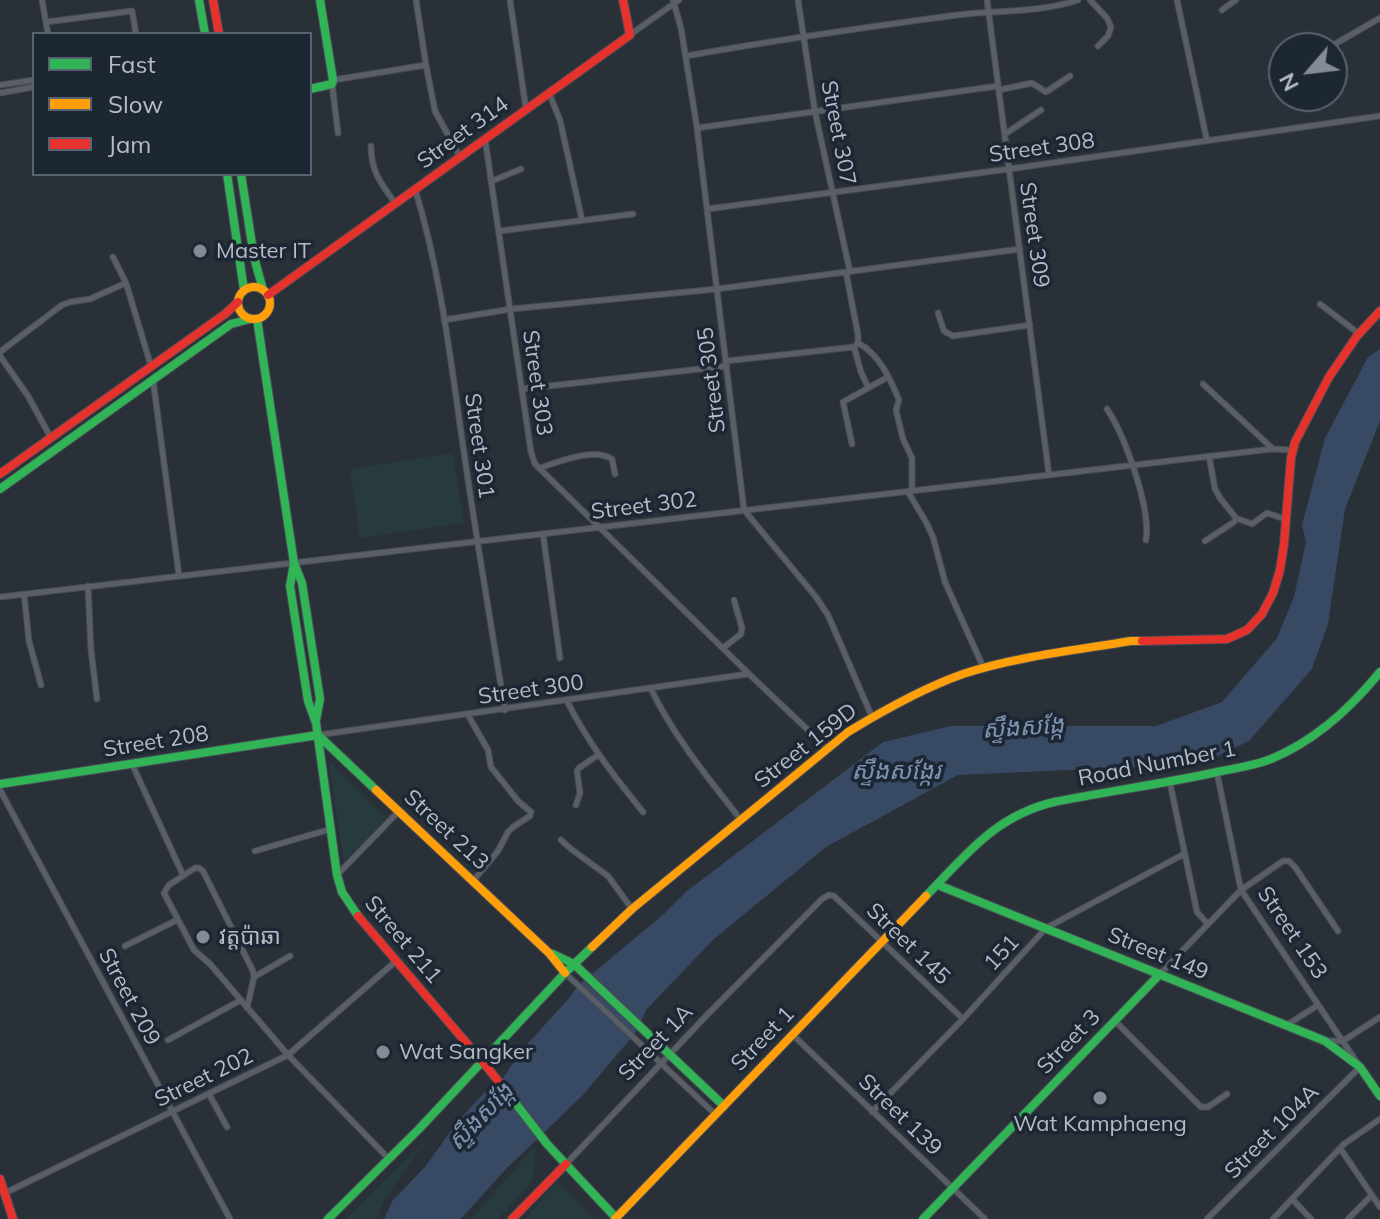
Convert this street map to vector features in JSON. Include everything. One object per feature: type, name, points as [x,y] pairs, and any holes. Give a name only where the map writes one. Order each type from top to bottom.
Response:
[{"type":"street","points":[[42,0],[48,32]]},
{"type":"street","points":[[199,0],[205,32]]},
{"type":"street","points":[[213,0],[219,32]]},
{"type":"street","points":[[320,0],[338,133]]},
{"type":"street","points":[[416,0],[435,111],[460,157]]},
{"type":"street","points":[[510,0],[526,109]]},
{"type":"street","points":[[623,0],[630,35]]},
{"type":"street","name":"Street 307","points":[[798,0],[815,112],[848,272],[858,335],[856,345],[861,372],[868,387]]},
{"type":"street","name":"Street 309","points":[[987,0],[1049,475]]},
{"type":"street","points":[[686,56],[804,35],[988,11],[1060,6],[1078,0]]},
{"type":"street","points":[[1090,0],[1111,27],[1108,36],[1098,46]]},
{"type":"street","points":[[1177,0],[1207,141]]},
{"type":"street","points":[[1222,10],[1236,0]]},
{"type":"street","name":"Street 314","points":[[266,292],[460,157],[675,1]]},
{"type":"street","name":"Street 305","points":[[675,1],[697,128],[744,510]]},
{"type":"street","points":[[46,22],[132,11],[136,32]]},
{"type":"street","points":[[1348,36],[1380,18]]},
{"type":"street","points":[[312,88],[426,65]]},
{"type":"street","points":[[697,128],[1032,83],[1046,92],[1070,76]]},
{"type":"street","points":[[0,85],[32,80]]},
{"type":"street","points":[[0,93],[32,87]]},
{"type":"street","points":[[549,93],[564,133],[582,220]]},
{"type":"street","points":[[1005,134],[1041,110]]},
{"type":"street","name":"Street 308","points":[[707,209],[1380,116]]},
{"type":"street","name":"Street 303","points":[[485,139],[531,452],[539,468],[828,749]]},
{"type":"street","points":[[371,146],[371,162],[376,176],[395,203]]},
{"type":"street","points":[[492,181],[521,169]]},
{"type":"street","points":[[227,176],[244,290]]},
{"type":"street","points":[[0,489],[231,324],[265,316],[270,308],[254,257],[241,176]]},
{"type":"street","name":"Street 301","points":[[415,189],[427,227],[444,320],[505,710]]},
{"type":"street","points":[[500,231],[633,214]]},
{"type":"street","points":[[444,320],[511,309],[717,289],[1020,249]]},
{"type":"street","points":[[113,257],[126,283],[151,367]]},
{"type":"street","points":[[51,438],[0,354],[62,305],[90,299],[126,283]]},
{"type":"street","points":[[0,474],[225,314],[238,302],[244,290],[256,287],[266,292]]},
{"type":"street","points":[[238,302],[240,311],[253,319]]},
{"type":"street","points":[[1320,304],[1358,333]]},
{"type":"street","name":"Street 159D","points":[[328,1219],[484,1064],[565,973],[632,909],[848,732],[937,685],[984,669],[1131,641],[1227,639],[1237,637],[1258,620],[1273,595],[1279,574],[1292,450],[1317,396],[1358,333],[1380,311]]},
{"type":"street","points":[[938,313],[944,331],[953,336],[1030,325]]},
{"type":"street","name":"Street 211","points":[[253,319],[294,563],[290,586],[308,701],[316,723],[342,892],[350,906],[484,1064],[547,1144],[616,1219]]},
{"type":"street","points":[[522,389],[856,345],[868,348],[876,355],[899,400],[896,410],[903,439],[912,458],[910,492],[933,537],[942,575],[984,669]]},
{"type":"street","points":[[852,444],[843,402],[888,377]]},
{"type":"street","points":[[153,380],[179,576]]},
{"type":"street","points":[[1203,384],[1272,449]]},
{"type":"street","points":[[1107,409],[1116,422],[1132,465],[1147,518],[1146,540]]},
{"type":"street","name":"Street 302","points":[[0,597],[1209,456],[1272,449],[1292,450]]},
{"type":"street","points":[[539,468],[574,456],[606,455],[612,459],[615,474]]},
{"type":"street","points":[[1209,456],[1215,489],[1236,518],[1252,524],[1267,513],[1285,519]]},
{"type":"street","points":[[744,510],[828,615],[872,717]]},
{"type":"street","points":[[1205,541],[1236,518]]},
{"type":"street","points":[[543,534],[560,658]]},
{"type":"street","points":[[88,586],[97,699]]},
{"type":"street","points":[[24,594],[29,641],[41,685]]},
{"type":"street","points":[[723,648],[741,634],[734,600]]},
{"type":"street","name":"Road Number 1","points":[[938,885],[996,827],[1025,810],[1086,796],[1170,783],[1269,760],[1307,739],[1345,711],[1380,673]]},
{"type":"street","name":"Street 300","points":[[318,735],[749,674]]},
{"type":"street","points":[[651,689],[687,749],[741,821]]},
{"type":"street","points":[[567,701],[598,755],[643,812]]},
{"type":"street","points":[[468,715],[488,750],[491,767],[518,801],[531,812],[508,832],[498,851],[473,881]]},
{"type":"street","name":"Street 208","points":[[0,784],[318,735]]},
{"type":"street","name":"Street 213","points":[[318,735],[661,1063]]},
{"type":"street","points":[[576,805],[580,795],[577,771],[598,755]]},
{"type":"street","points":[[132,764],[183,875]]},
{"type":"street","name":"Street 153","points":[[1217,773],[1241,890],[1380,1096]]},
{"type":"street","points":[[1170,783],[1197,912],[1207,923]]},
{"type":"street","name":"Street 209","points":[[0,790],[230,1219]]},
{"type":"street","points":[[337,875],[399,811]]},
{"type":"street","points":[[255,851],[331,829]]},
{"type":"street","points":[[561,840],[608,876],[632,909]]},
{"type":"street","name":"151","points":[[872,1112],[1046,928],[1184,854]]},
{"type":"street","name":"Street 3","points":[[923,1219],[1241,890],[1283,861],[1289,861],[1338,931]]},
{"type":"street","points":[[247,1008],[253,971],[203,871],[195,868],[169,885],[164,893],[194,950],[210,964],[247,1008],[288,1055],[389,1159]]},
{"type":"street","name":"Street 149","points":[[938,885],[1325,1041],[1360,1067]]},
{"type":"street","name":"Street 1","points":[[616,1219],[938,885]]},
{"type":"street","name":"Street 145","points":[[829,895],[834,896],[883,941],[963,1019]]},
{"type":"street","name":"Street 1A","points":[[512,1219],[661,1063],[829,895]]},
{"type":"street","points":[[125,946],[177,920]]},
{"type":"street","name":"Street 213","points":[[549,953],[574,964],[724,1106]]},
{"type":"street","points":[[254,977],[290,956]]},
{"type":"street","name":"Street 202","points":[[5,1193],[288,1055],[397,960]]},
{"type":"street","points":[[168,1040],[241,1000]]},
{"type":"street","points":[[1287,1025],[1318,1005]]},
{"type":"street","points":[[1325,1041],[1343,1041],[1380,1017]]},
{"type":"street","points":[[1114,1021],[1201,1107],[1208,1107],[1227,1094]]},
{"type":"street","name":"Street 139","points":[[793,1035],[985,1219]]},
{"type":"street","points":[[661,1063],[716,1115]]},
{"type":"street","name":"Street 104A","points":[[1207,1219],[1360,1067]]},
{"type":"street","points":[[209,1094],[227,1127]]},
{"type":"street","points":[[1273,1219],[1340,1148],[1380,1119]]},
{"type":"street","points":[[1340,1148],[1380,1207]]},
{"type":"street","points":[[0,1179],[13,1219]]},
{"type":"street","points":[[1348,1219],[1372,1195]]},
{"type":"street","points":[[1292,1199],[1311,1219]]},
{"type":"green space","points":[[453,453],[464,523],[360,538],[350,469]]},
{"type":"green space","points":[[329,762],[387,818],[344,862]]},
{"type":"green space","points":[[426,1140],[386,1197],[376,1219],[345,1219]]},
{"type":"green space","points":[[535,1146],[533,1180],[498,1219],[471,1219]]},
{"type":"green space","points":[[560,1183],[594,1219],[525,1219],[553,1186]]},
{"type":"water","name":"ស្ទឹងសង្កែរ","points":[[1380,349],[1380,421],[1345,509],[1328,624],[1312,669],[1249,741],[1209,760],[1135,767],[958,775],[826,847],[713,940],[646,1010],[636,1032],[583,1095],[505,1170],[461,1219],[384,1219],[393,1200],[425,1167],[458,1121],[503,1078],[522,1050],[570,997],[576,988],[575,981],[581,983],[687,891],[883,742],[951,726],[1156,726],[1222,702],[1277,638],[1294,597],[1306,542],[1302,525],[1325,438],[1368,357]]},
{"type":"traffic: fast","points":[[199,0],[205,32]]},
{"type":"traffic: fast","points":[[312,89],[332,84],[333,80],[320,0]]},
{"type":"traffic: fast","points":[[227,176],[244,290]]},
{"type":"traffic: fast","points":[[241,176],[254,257],[263,290]]},
{"type":"traffic: fast","points":[[0,489],[231,324],[250,319]]},
{"type":"traffic: fast","points":[[257,319],[294,563],[302,583],[320,699],[316,720]]},
{"type":"traffic: fast","points":[[294,563],[290,586],[308,701],[316,723],[337,875],[342,892],[358,916]]},
{"type":"traffic: fast","points":[[926,896],[983,839],[1033,808],[1271,759],[1331,723],[1380,672]]},
{"type":"traffic: fast","points":[[0,784],[318,735],[376,790]]},
{"type":"traffic: fast","points":[[938,885],[1325,1041],[1360,1067],[1380,1096]]},
{"type":"traffic: fast","points":[[328,1219],[419,1129],[592,947]]},
{"type":"traffic: fast","points":[[553,954],[574,964],[724,1106]]},
{"type":"traffic: fast","points":[[923,1219],[1160,974]]},
{"type":"traffic: fast","points":[[513,1100],[547,1144],[617,1219]]},
{"type":"traffic: slow","points":[[254,287],[265,292],[270,303],[265,314],[254,319],[243,314],[238,303],[243,292],[254,287]]},
{"type":"traffic: slow","points":[[592,947],[632,909],[848,732],[890,708],[933,686],[983,668],[1046,654],[1142,641]]},
{"type":"traffic: slow","points":[[376,790],[549,953],[565,973]]},
{"type":"traffic: slow","points":[[615,1219],[926,896]]},
{"type":"traffic: jam","points":[[213,0],[219,32]]},
{"type":"traffic: jam","points":[[268,295],[630,35],[623,0]]},
{"type":"traffic: jam","points":[[0,474],[238,302]]},
{"type":"traffic: jam","points":[[1142,641],[1227,639],[1247,630],[1262,614],[1280,570],[1295,442],[1329,377],[1357,336],[1380,311]]},
{"type":"traffic: jam","points":[[358,916],[513,1100]]},
{"type":"traffic: jam","points":[[512,1219],[566,1164]]},
{"type":"traffic: jam","points":[[0,1179],[13,1219]]},
{"type":"place","name":"Master IT","points":[[200,251]]},
{"type":"place","name":"វត្តប៉ាឆា","points":[[203,937]]},
{"type":"place","name":"Wat Sangker","points":[[383,1052]]},
{"type":"place","name":"Wat Kamphaeng","points":[[1100,1098]]},
{"type":"water label","name":"ស្ទឹងសង្កែ","points":[[1023,728]]},
{"type":"water label","name":"ស្ទឹងសង្កែ","points":[[481,1117]]}]
